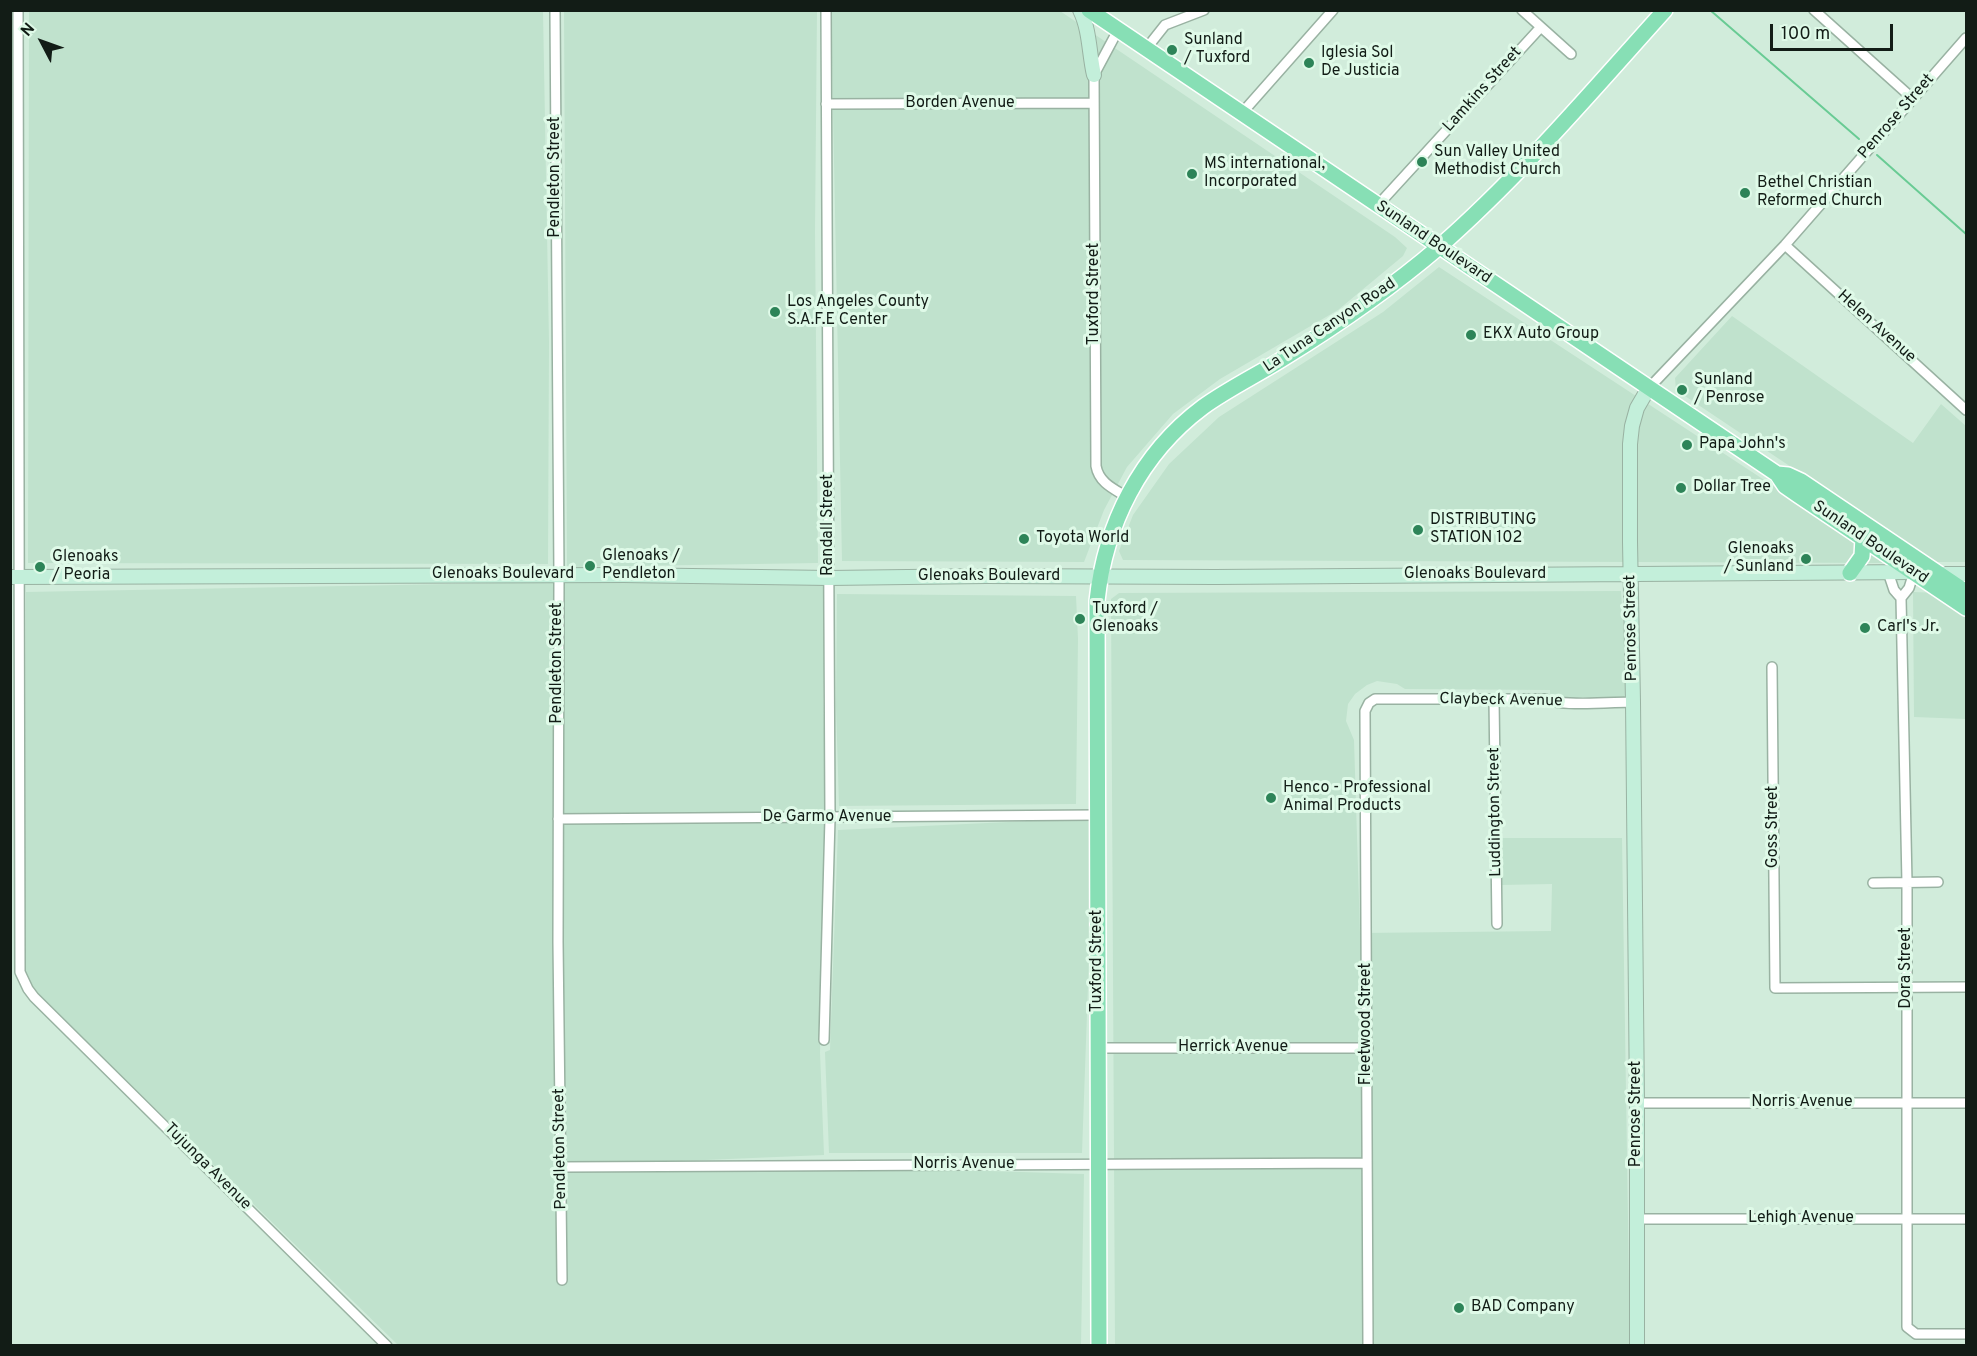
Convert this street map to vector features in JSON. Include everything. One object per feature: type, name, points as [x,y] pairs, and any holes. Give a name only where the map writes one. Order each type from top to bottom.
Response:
[{"type":"main road","name":"Tuxford Street","points":[[1080,10],[1086,23],[1089,55],[1094,75]]},
{"type":"main road","name":"Sunland Boulevard","points":[[1089,10],[1777,474],[1785,486],[1966,608]]},
{"type":"main road","name":"La Tuna Canyon Road","points":[[1100,577],[1102,563],[1115,524],[1127,497],[1151,459],[1173,432],[1215,399],[1364,307],[1439,247],[1502,189],[1665,10]]},
{"type":"main road","name":"Penrose Street","points":[[1636,1346],[1637,1103],[1630,444],[1637,408],[1648,389]]},
{"type":"main road","name":"Sunland Boulevard","points":[[1777,474],[1801,480],[1966,592]]},
{"type":"main road","points":[[1850,573],[1862,556],[1863,538]]},
{"type":"main road","name":"Glenoaks Boulevard","points":[[15,577],[559,575],[829,578],[1888,572],[1966,574]]},
{"type":"main road","name":"Tuxford Street","points":[[1099,1346],[1097,601],[1100,577]]},
{"type":"street","points":[[15,577],[18,10]]},
{"type":"street","name":"Pendleton Street","points":[[555,10],[562,1280]]},
{"type":"street","name":"Randall Street","points":[[824,1040],[830,818],[826,10]]},
{"type":"street","points":[[1146,49],[1165,25],[1204,10]]},
{"type":"street","points":[[1242,113],[1333,10]]},
{"type":"street","points":[[1522,10],[1571,54]]},
{"type":"street","points":[[1814,10],[1912,98]]},
{"type":"street","name":"Lamkins Street","points":[[1378,205],[1540,28]]},
{"type":"street","name":"Tuxford Street","points":[[1118,30],[1094,75],[1096,466],[1106,484],[1127,497]]},
{"type":"street","name":"Penrose Street","points":[[1648,389],[1785,245],[1966,38]]},
{"type":"street","name":"Borden Avenue","points":[[826,104],[1094,103]]},
{"type":"street","name":"Helen Avenue","points":[[1785,245],[1966,410]]},
{"type":"street","name":"Dora Street","points":[[1888,572],[1894,590],[1901,598]]},
{"type":"street","name":"Dora Street","points":[[1914,572],[1909,588],[1901,598],[1907,883],[1907,1327],[1916,1334],[1966,1334]]},
{"type":"street","name":"Tujunga Avenue","points":[[15,577],[20,972],[28,989],[387,1346]]},
{"type":"street","name":"Goss Street","points":[[1772,667],[1775,988],[1907,987]]},
{"type":"street","name":"Claybeck Avenue","points":[[1369,703],[1375,699],[1545,699],[1562,702],[1633,702]]},
{"type":"street","name":"Luddington Street","points":[[1494,699],[1497,924]]},
{"type":"street","name":"Fleetwood Street","points":[[1368,1346],[1365,711],[1369,703]]},
{"type":"street","name":"De Garmo Avenue","points":[[558,819],[1097,815]]},
{"type":"street","points":[[1873,883],[1938,882]]},
{"type":"street","points":[[1907,987],[1966,987]]},
{"type":"street","name":"Herrick Avenue","points":[[1098,1048],[1368,1048]]},
{"type":"street","name":"Norris Avenue","points":[[1637,1103],[1966,1103]]},
{"type":"street","name":"Norris Avenue","points":[[561,1167],[1367,1163]]},
{"type":"street","name":"Lehigh Avenue","points":[[1636,1220],[1966,1218]]},
{"type":"shaded area","points":[[29,11],[543,11],[549,342],[548,564],[28,563]]},
{"type":"shaded area","points":[[564,11],[817,11],[815,232],[818,563],[567,567]]},
{"type":"shaded area","points":[[831,11],[1060,11],[1395,237],[1407,248],[1403,256],[1338,310],[1220,379],[1173,414],[1127,467],[1104,510],[1084,562],[842,561]]},
{"type":"shaded area","points":[[1439,267],[1891,563],[1123,560],[1119,551],[1133,515],[1169,464],[1219,417],[1383,312]]},
{"type":"shaded area","points":[[1732,316],[1913,443],[1941,404],[1966,426],[1966,562],[1933,562],[1676,390],[1675,378]]},
{"type":"shaded area","points":[[557,582],[559,1169],[832,1166],[1084,1174],[1081,1345],[398,1345],[34,990],[25,973],[26,592]]},
{"type":"shaded area","points":[[560,582],[826,583],[823,702],[827,812],[561,817]]},
{"type":"shaded area","points":[[1621,591],[1628,689],[1624,697],[1550,698],[1550,690],[1405,689],[1397,684],[1377,681],[1355,694],[1348,704],[1346,721],[1354,740],[1360,933],[1551,931],[1552,884],[1500,885],[1502,838],[1622,838],[1630,1345],[1115,1345],[1111,599],[1119,593]]},
{"type":"shaded area","points":[[1913,592],[1966,594],[1966,719],[1914,717]]},
{"type":"shaded area","points":[[837,594],[1076,596],[1078,639],[1076,804],[839,806],[836,706]]},
{"type":"shaded area","points":[[1094,818],[1082,1153],[829,1153],[825,1052],[830,1050],[838,830]]},
{"type":"shaded area","points":[[560,821],[826,822],[820,1053],[824,1155],[562,1166]]},
{"type":"waterway","points":[[1710,10],[1859,139]]},
{"type":"waterway","points":[[1877,155],[1966,234]]},
{"type":"place","name":"Sunland / Tuxford","points":[[1172,50]]},
{"type":"place","name":"Iglesia Sol De Justicia","points":[[1309,63]]},
{"type":"place","name":"Sun Valley United Methodist Church","points":[[1422,162]]},
{"type":"place","name":"MS international, Incorporated","points":[[1192,174]]},
{"type":"place","name":"Bethel Christian Reformed Church","points":[[1745,193]]},
{"type":"place","name":"Los Angeles County S.A.F.E Center","points":[[775,312]]},
{"type":"place","name":"EKX Auto Group","points":[[1471,335]]},
{"type":"place","name":"Sunland / Penrose","points":[[1682,390]]},
{"type":"place","name":"Papa John's","points":[[1687,445]]},
{"type":"place","name":"Dollar Tree","points":[[1681,488]]},
{"type":"place","name":"DISTRIBUTING STATION 102","points":[[1418,530]]},
{"type":"place","name":"Toyota World","points":[[1024,539]]},
{"type":"place","name":"Glenoaks / Sunland","points":[[1806,559]]},
{"type":"place","name":"Glenoaks / Pendleton","points":[[590,566]]},
{"type":"place","name":"Glenoaks / Peoria","points":[[40,567]]},
{"type":"place","name":"Tuxford / Glenoaks","points":[[1080,619]]},
{"type":"place","name":"Carl's Jr.","points":[[1865,628]]},
{"type":"place","name":"Henco - Professional Animal Products","points":[[1271,798]]},
{"type":"place","name":"BAD Company","points":[[1459,1308]]}]
